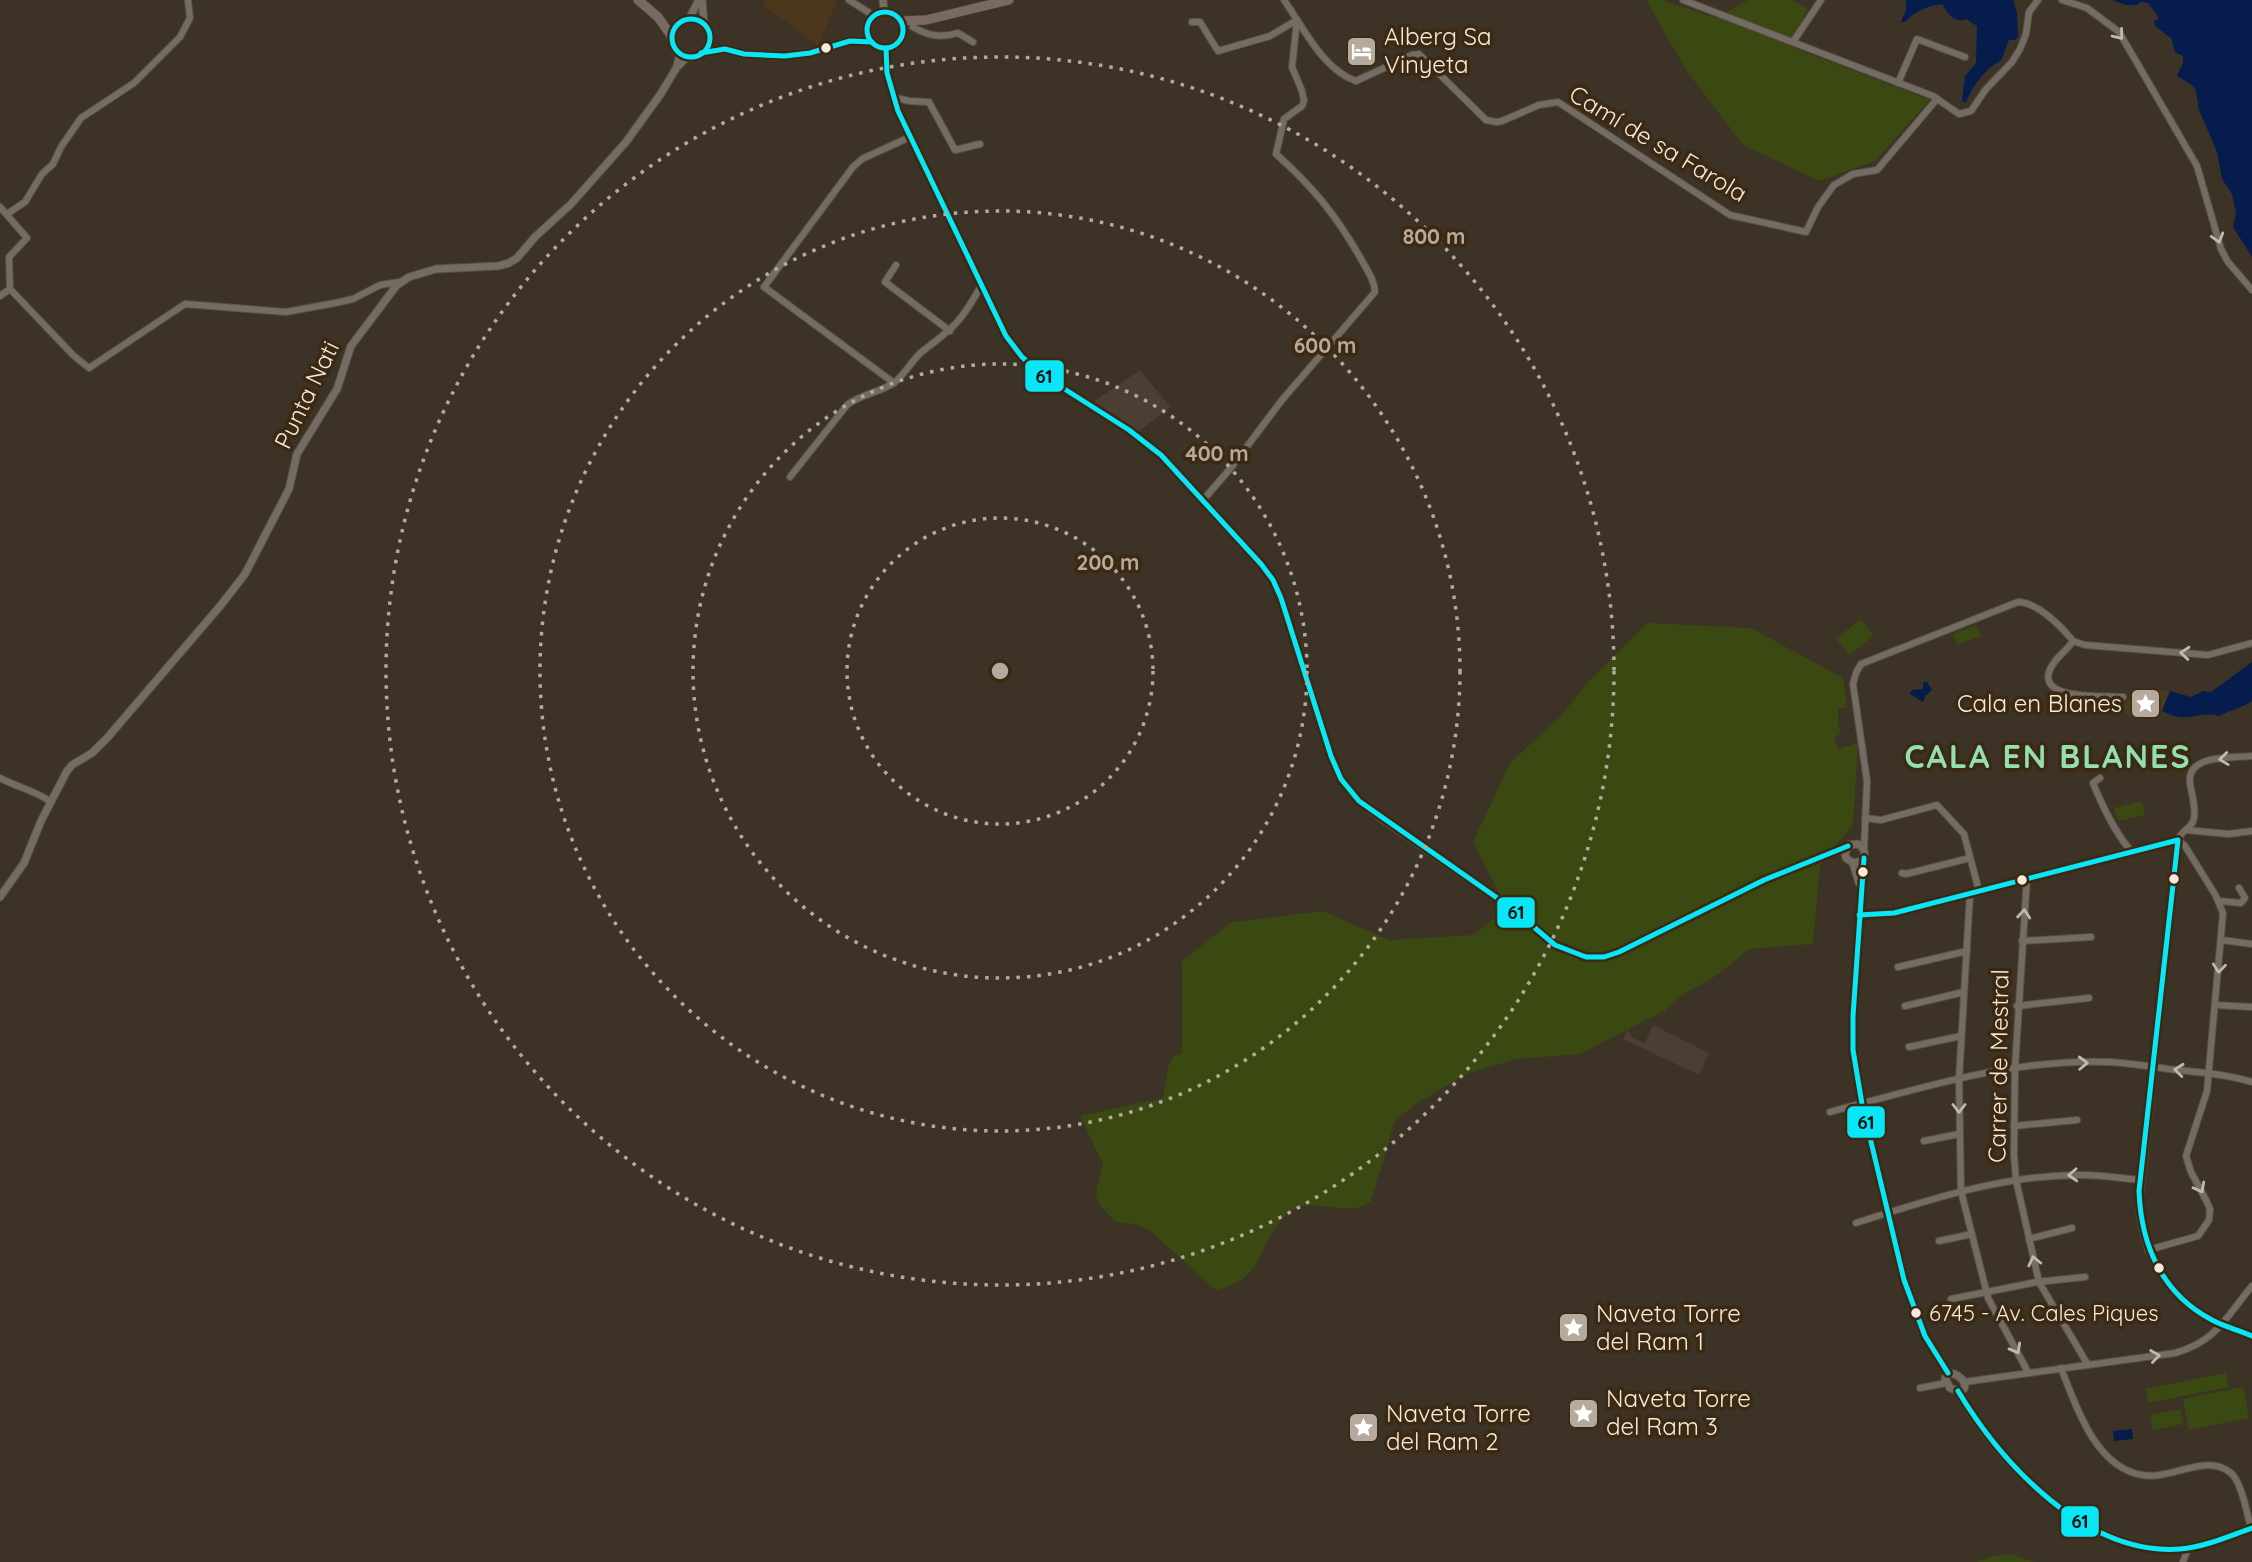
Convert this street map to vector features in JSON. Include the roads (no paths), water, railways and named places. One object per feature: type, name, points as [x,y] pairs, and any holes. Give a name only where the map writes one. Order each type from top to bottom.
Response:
[{"type":"main road","points":[[638,0],[658,17],[672,37],[674,46],[684,54],[725,49],[744,54],[785,56],[810,53],[850,41],[872,42],[886,48],[896,44],[902,35],[926,20]]},
{"type":"main road","points":[[850,41],[871,20],[884,12],[901,21],[926,20],[1009,0]]},
{"type":"main road","points":[[658,17],[695,19],[704,25],[709,36],[725,49]]},
{"type":"main road","points":[[672,37],[675,27],[686,20]]},
{"type":"main road","points":[[871,20],[868,33],[872,42]]},
{"type":"main road","points":[[901,21],[902,35]]},
{"type":"main road","points":[[701,53],[708,46],[709,36]]},
{"type":"street","points":[[7,214],[25,202],[41,174],[53,164],[81,118],[134,83],[180,37],[190,18],[188,0]]},
{"type":"street","points":[[686,20],[701,0]]},
{"type":"street","points":[[701,0],[704,25]]},
{"type":"street","points":[[849,0],[868,12],[871,20]]},
{"type":"street","points":[[883,0],[884,12]]},
{"type":"street","name":"Camí de sa Farola","points":[[1284,0],[1327,62],[1351,79],[1356,81],[1419,54],[1486,120],[1502,121],[1539,105],[1558,102],[1730,215],[1806,232],[1818,207],[1834,185],[1853,174],[1877,170],[1937,99]]},
{"type":"street","points":[[1683,0],[1937,99],[1959,114],[1970,111],[1986,89],[2012,62],[2026,34],[2030,10],[2038,0]]},
{"type":"street","points":[[1793,42],[1821,0]]},
{"type":"street","points":[[2062,0],[2087,8],[2119,32],[2197,166],[2221,249],[2228,262],[2252,290]]},
{"type":"street","points":[[1192,22],[1200,22],[1219,51],[1270,36],[1297,20]]},
{"type":"street","points":[[1203,500],[1282,400],[1375,292],[1371,276],[1336,216],[1305,180],[1276,154],[1284,119],[1304,101],[1292,67],[1297,20]]},
{"type":"street","points":[[913,27],[922,33],[942,37],[958,33],[973,42]]},
{"type":"street","points":[[1898,83],[1917,39],[1965,57]]},
{"type":"street","points":[[886,48],[887,73],[893,97],[1006,336],[1022,357],[1044,376],[1129,430],[1153,449],[1262,564],[1281,598],[1331,756],[1341,779],[1359,801],[1510,907],[1555,945],[1586,957],[1604,957],[1619,952],[1764,880],[1851,845],[1861,846],[1864,854]]},
{"type":"street","points":[[0,207],[27,238],[9,257],[10,289],[73,355],[89,368],[185,304],[286,312],[353,299],[380,285],[401,282],[436,269],[459,266],[498,267],[509,263],[571,204],[626,142],[660,95],[684,54]]},
{"type":"street","points":[[893,97],[929,102],[955,150],[980,144]]},
{"type":"street","points":[[894,383],[764,287],[853,167],[862,159],[910,137]]},
{"type":"street","points":[[896,265],[885,282],[950,331]]},
{"type":"street","name":"Punta Nati","points":[[0,897],[24,863],[51,802],[72,765],[87,757],[108,737],[236,586],[280,509],[289,489],[297,454],[337,389],[351,346],[401,282]]},
{"type":"street","points":[[790,477],[847,405],[854,399],[894,383],[924,350],[950,331],[981,286]]},
{"type":"street","points":[[0,296],[10,289]]},
{"type":"street","points":[[1958,1391],[1964,1388],[1964,1382],[1959,1376],[1948,1373],[1925,1336],[1913,1309],[1887,1213],[1862,1104],[1853,1050],[1867,781],[1853,684],[1856,673],[1861,664],[2018,602],[2025,602],[2036,608],[2073,641],[2085,645],[2208,655],[2252,643]]},
{"type":"street","points":[[2073,641],[2050,669],[2048,677],[2054,688],[2064,693],[2123,697]]},
{"type":"street","points":[[2204,832],[2195,816],[2191,771],[2205,761],[2252,756]]},
{"type":"street","points":[[0,778],[22,789],[40,793],[51,802]]},
{"type":"street","points":[[2100,778],[2093,783],[2103,808],[2116,832],[2131,851]]},
{"type":"street","points":[[1865,821],[1881,820],[1937,805],[1964,834],[1979,891]]},
{"type":"street","points":[[2195,816],[2192,824],[2180,834],[2178,840],[2141,1180],[2140,1219],[2148,1250],[2160,1273],[2180,1297],[2197,1311],[2252,1336]]},
{"type":"street","points":[[1860,891],[1851,862],[1845,854],[1865,821]]},
{"type":"street","points":[[2186,830],[2229,834],[2252,831]]},
{"type":"street","points":[[1859,915],[1894,913],[2178,840]]},
{"type":"street","points":[[2148,1250],[2198,1236],[2210,1220],[2206,1200],[2186,1156],[2206,1100],[2223,912],[2185,846],[2178,840]]},
{"type":"street","points":[[1826,856],[1842,857],[1858,863],[1864,854]]},
{"type":"street","points":[[1902,873],[1970,858]]},
{"type":"street","name":"Carrer de Mestral","points":[[2027,878],[2017,1006],[2014,1126],[2016,1180],[2039,1282],[2088,1365]]},
{"type":"street","points":[[2219,901],[2241,903],[2245,898],[2239,888]]},
{"type":"street","points":[[1970,893],[1959,1079],[1961,1191],[1986,1292],[2028,1372]]},
{"type":"street","points":[[2022,941],[2091,937]]},
{"type":"street","points":[[2221,940],[2252,944]]},
{"type":"street","points":[[1898,967],[1966,951]]},
{"type":"street","points":[[1905,1006],[1964,992]]},
{"type":"street","points":[[2017,1006],[2089,998]]},
{"type":"street","points":[[2215,1005],[2252,1007]]},
{"type":"street","points":[[1909,1047],[1961,1036]]},
{"type":"street","points":[[1830,1112],[1959,1079],[2015,1068],[2109,1062],[2208,1073],[2252,1082]]},
{"type":"street","points":[[2014,1126],[2077,1120]]},
{"type":"street","points":[[1924,1141],[1959,1134]]},
{"type":"street","points":[[1856,1223],[1961,1191],[2016,1180],[2074,1174],[2141,1180]]},
{"type":"street","points":[[2029,1239],[2073,1228]]},
{"type":"street","points":[[1939,1241],[1972,1234]]},
{"type":"street","points":[[1951,1300],[2039,1282],[2085,1276]]},
{"type":"street","points":[[1964,1382],[2189,1349],[2211,1337],[2252,1286]]},
{"type":"street","points":[[1920,1388],[1945,1383],[1958,1391],[1965,1406],[2012,1465],[2032,1485],[2080,1521],[2120,1541],[2154,1549],[2188,1548],[2252,1528],[2237,1480],[2226,1469],[2210,1464],[2145,1476],[2133,1473],[2110,1457],[2084,1425],[2061,1368]]},
{"type":"street","points":[[1945,1383],[1948,1373]]},
{"type":"street","points":[[2183,1562],[2188,1548]]},
{"type":"water","points":[[1906,0],[2013,0],[2017,13],[2018,37],[2009,40],[2001,61],[1980,78],[1966,103],[1962,101],[1965,76],[1976,63],[1977,26],[1966,19],[1955,19],[1942,4],[1931,6],[1901,22],[1906,10]]},
{"type":"water","points":[[2112,0],[2252,0],[2252,257],[2233,227],[2236,213],[2232,194],[2222,179],[2217,152],[2199,110],[2196,91],[2192,85],[2177,76],[2183,56],[2175,52],[2171,38],[2155,26],[2154,21],[2158,16],[2148,3],[2126,5]]},
{"type":"water","points":[[2252,662],[2252,701],[2219,716],[2209,714],[2179,717],[2162,711],[2170,691],[2191,697],[2203,691],[2211,692]]},
{"type":"water","points":[[1923,682],[1927,682],[1932,690],[1923,702],[1910,694],[1912,690],[1923,689]]},
{"type":"water","points":[[2132,1429],[2133,1439],[2114,1441],[2113,1431]]},
{"type":"place","name":"Alberg Sa Vinyeta","points":[[1361,51]]},
{"type":"place","name":"Cala en Blanes","points":[[2145,704]]},
{"type":"place","name":"6745 - Av. Cales Piques","points":[[1916,1313]]},
{"type":"place","name":"Naveta Torre del Ram 1","points":[[1573,1328]]},
{"type":"place","name":"Naveta Torre del Ram 3","points":[[1583,1413]]},
{"type":"place","name":"Naveta Torre del Ram 2","points":[[1363,1428]]},
{"type":"district","name":"CALA EN BLANES","points":[[2048,757]]}]
